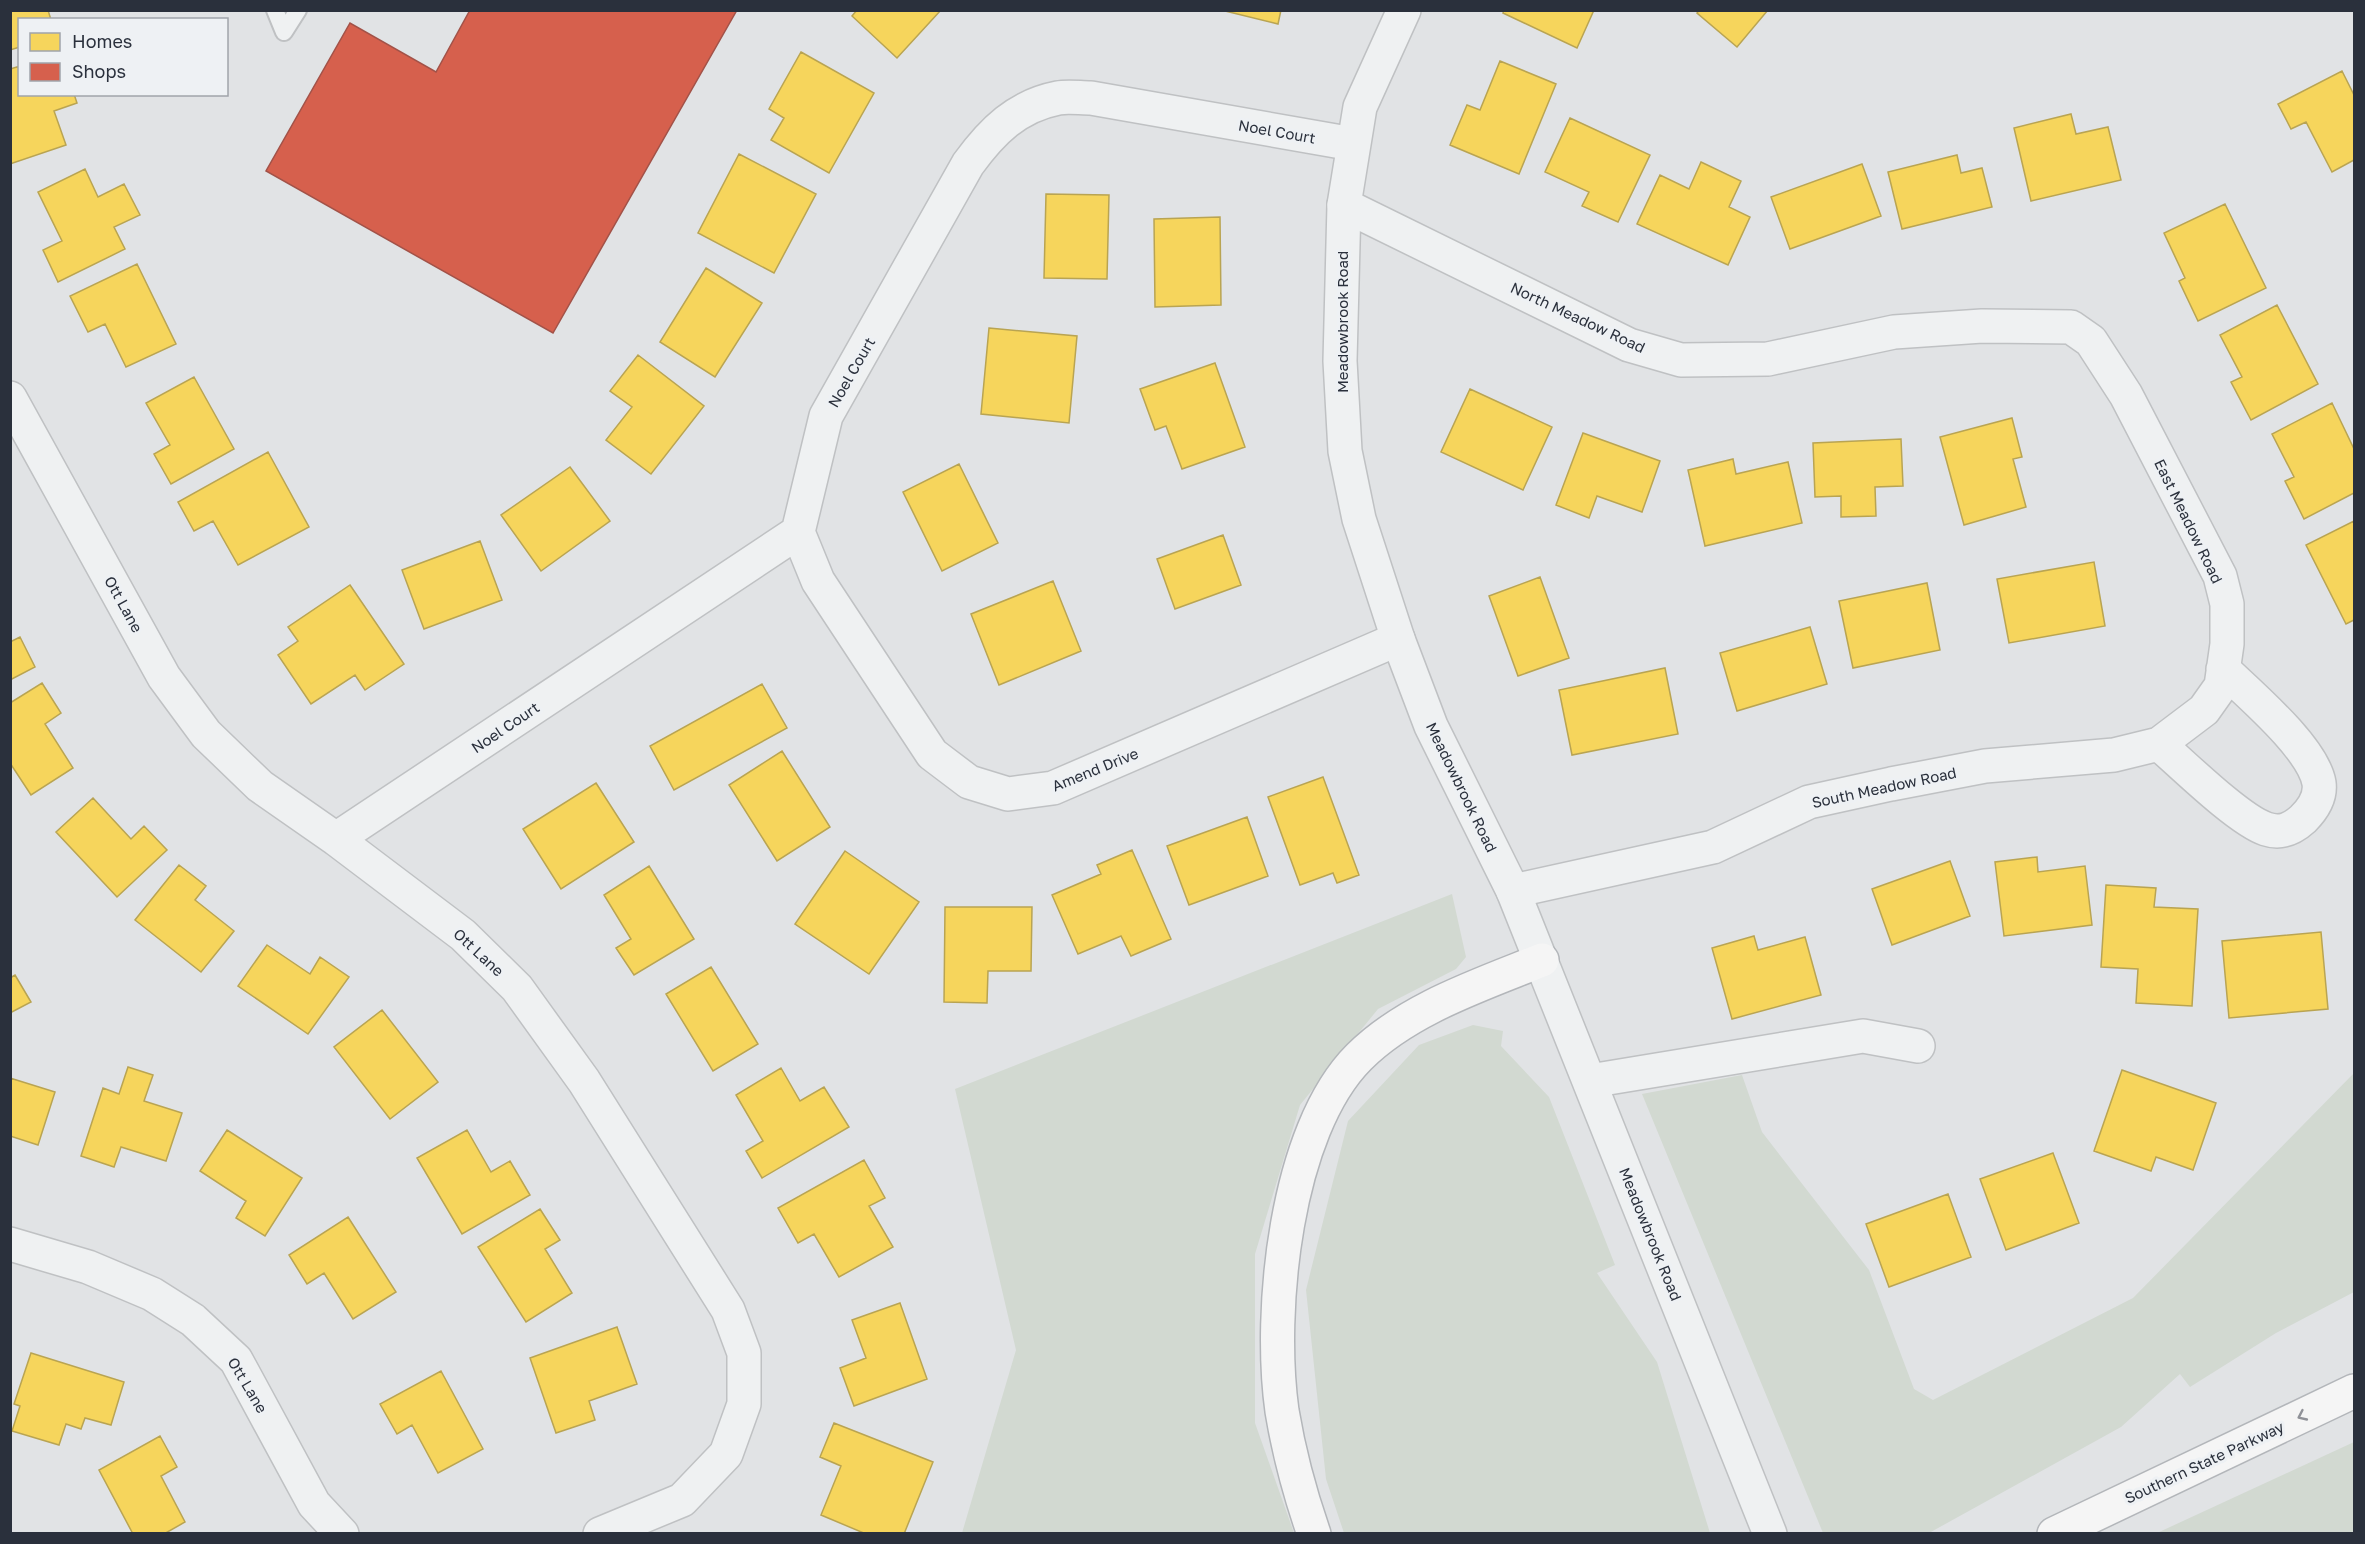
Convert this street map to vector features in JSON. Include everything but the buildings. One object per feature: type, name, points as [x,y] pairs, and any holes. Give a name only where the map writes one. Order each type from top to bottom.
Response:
[{"type":"highway","points":[[1314,1533],[1303,1503],[1291,1457],[1282,1410],[1278,1359],[1278,1307],[1286,1242],[1293,1199],[1314,1127],[1341,1078],[1358,1058],[1405,1020],[1542,960]]},
{"type":"highway","name":"Southern State Parkway","points":[[2054,1533],[2355,1391]]},
{"type":"street","name":"Meadowbrook Road","points":[[1404,10],[1360,107],[1344,205],[1340,361],[1345,451],[1359,519],[1398,639],[1431,726],[1513,891],[1767,1525]]},
{"type":"street","name":"Noel Court","points":[[336,840],[798,532],[826,416],[969,164],[986,140],[1023,109],[1059,98],[1091,98],[1353,144]]},
{"type":"street","name":"North Meadow Road","points":[[1344,205],[1629,345],[1681,360],[1768,359],[1894,332],[1982,326],[2041,325]]},
{"type":"street","name":"East Meadow Road","points":[[2041,325],[2072,327],[2091,341],[2126,395],[2220,576],[2227,603],[2227,644],[2221,686],[2204,710],[2159,744]]},
{"type":"street","name":"Ott Lane","points":[[10,398],[164,677],[206,734],[252,778],[464,935],[517,988],[584,1081],[728,1310],[744,1353],[744,1404],[726,1454],[682,1500],[600,1533]]},
{"type":"street","name":"Amend Drive","points":[[798,532],[818,581],[932,754],[969,782],[1008,794],[1053,788],[1398,639]]},
{"type":"street","points":[[2159,744],[2243,816],[2266,829],[2287,831],[2298,824],[2311,810],[2319,795],[2319,783],[2311,763],[2287,732],[2223,669]]},
{"type":"street","name":"South Meadow Road","points":[[1513,891],[1713,847],[1809,802],[1985,766],[2114,755],[2159,744]]},
{"type":"street","points":[[1590,1081],[1863,1036],[1918,1046]]},
{"type":"street","name":"Ott Lane","points":[[10,1244],[88,1267],[152,1294],[193,1320],[236,1360],[314,1504],[342,1533]]},
{"type":"lane","points":[[275,10],[284,32],[298,10]]},
{"type":"shaded area","points":[[1452,894],[1466,957],[1456,969],[1378,1009],[1300,1105],[1255,1254],[1255,1423],[1294,1533],[962,1533],[1016,1350],[955,1089]]},
{"type":"shaded area","points":[[1473,1025],[1503,1031],[1501,1046],[1549,1097],[1615,1265],[1597,1273],[1657,1362],[1710,1533],[1344,1533],[1326,1479],[1306,1290],[1348,1121],[1419,1045]]},
{"type":"shaded area","points":[[2354,1073],[2354,1292],[2276,1333],[2190,1387],[2180,1374],[2121,1427],[1929,1533],[1823,1533],[1642,1094],[1742,1075],[1762,1132],[1869,1270],[1914,1389],[1933,1400],[2133,1298]]},
{"type":"shaded area","points":[[2354,1442],[2354,1533],[2157,1533]]}]
